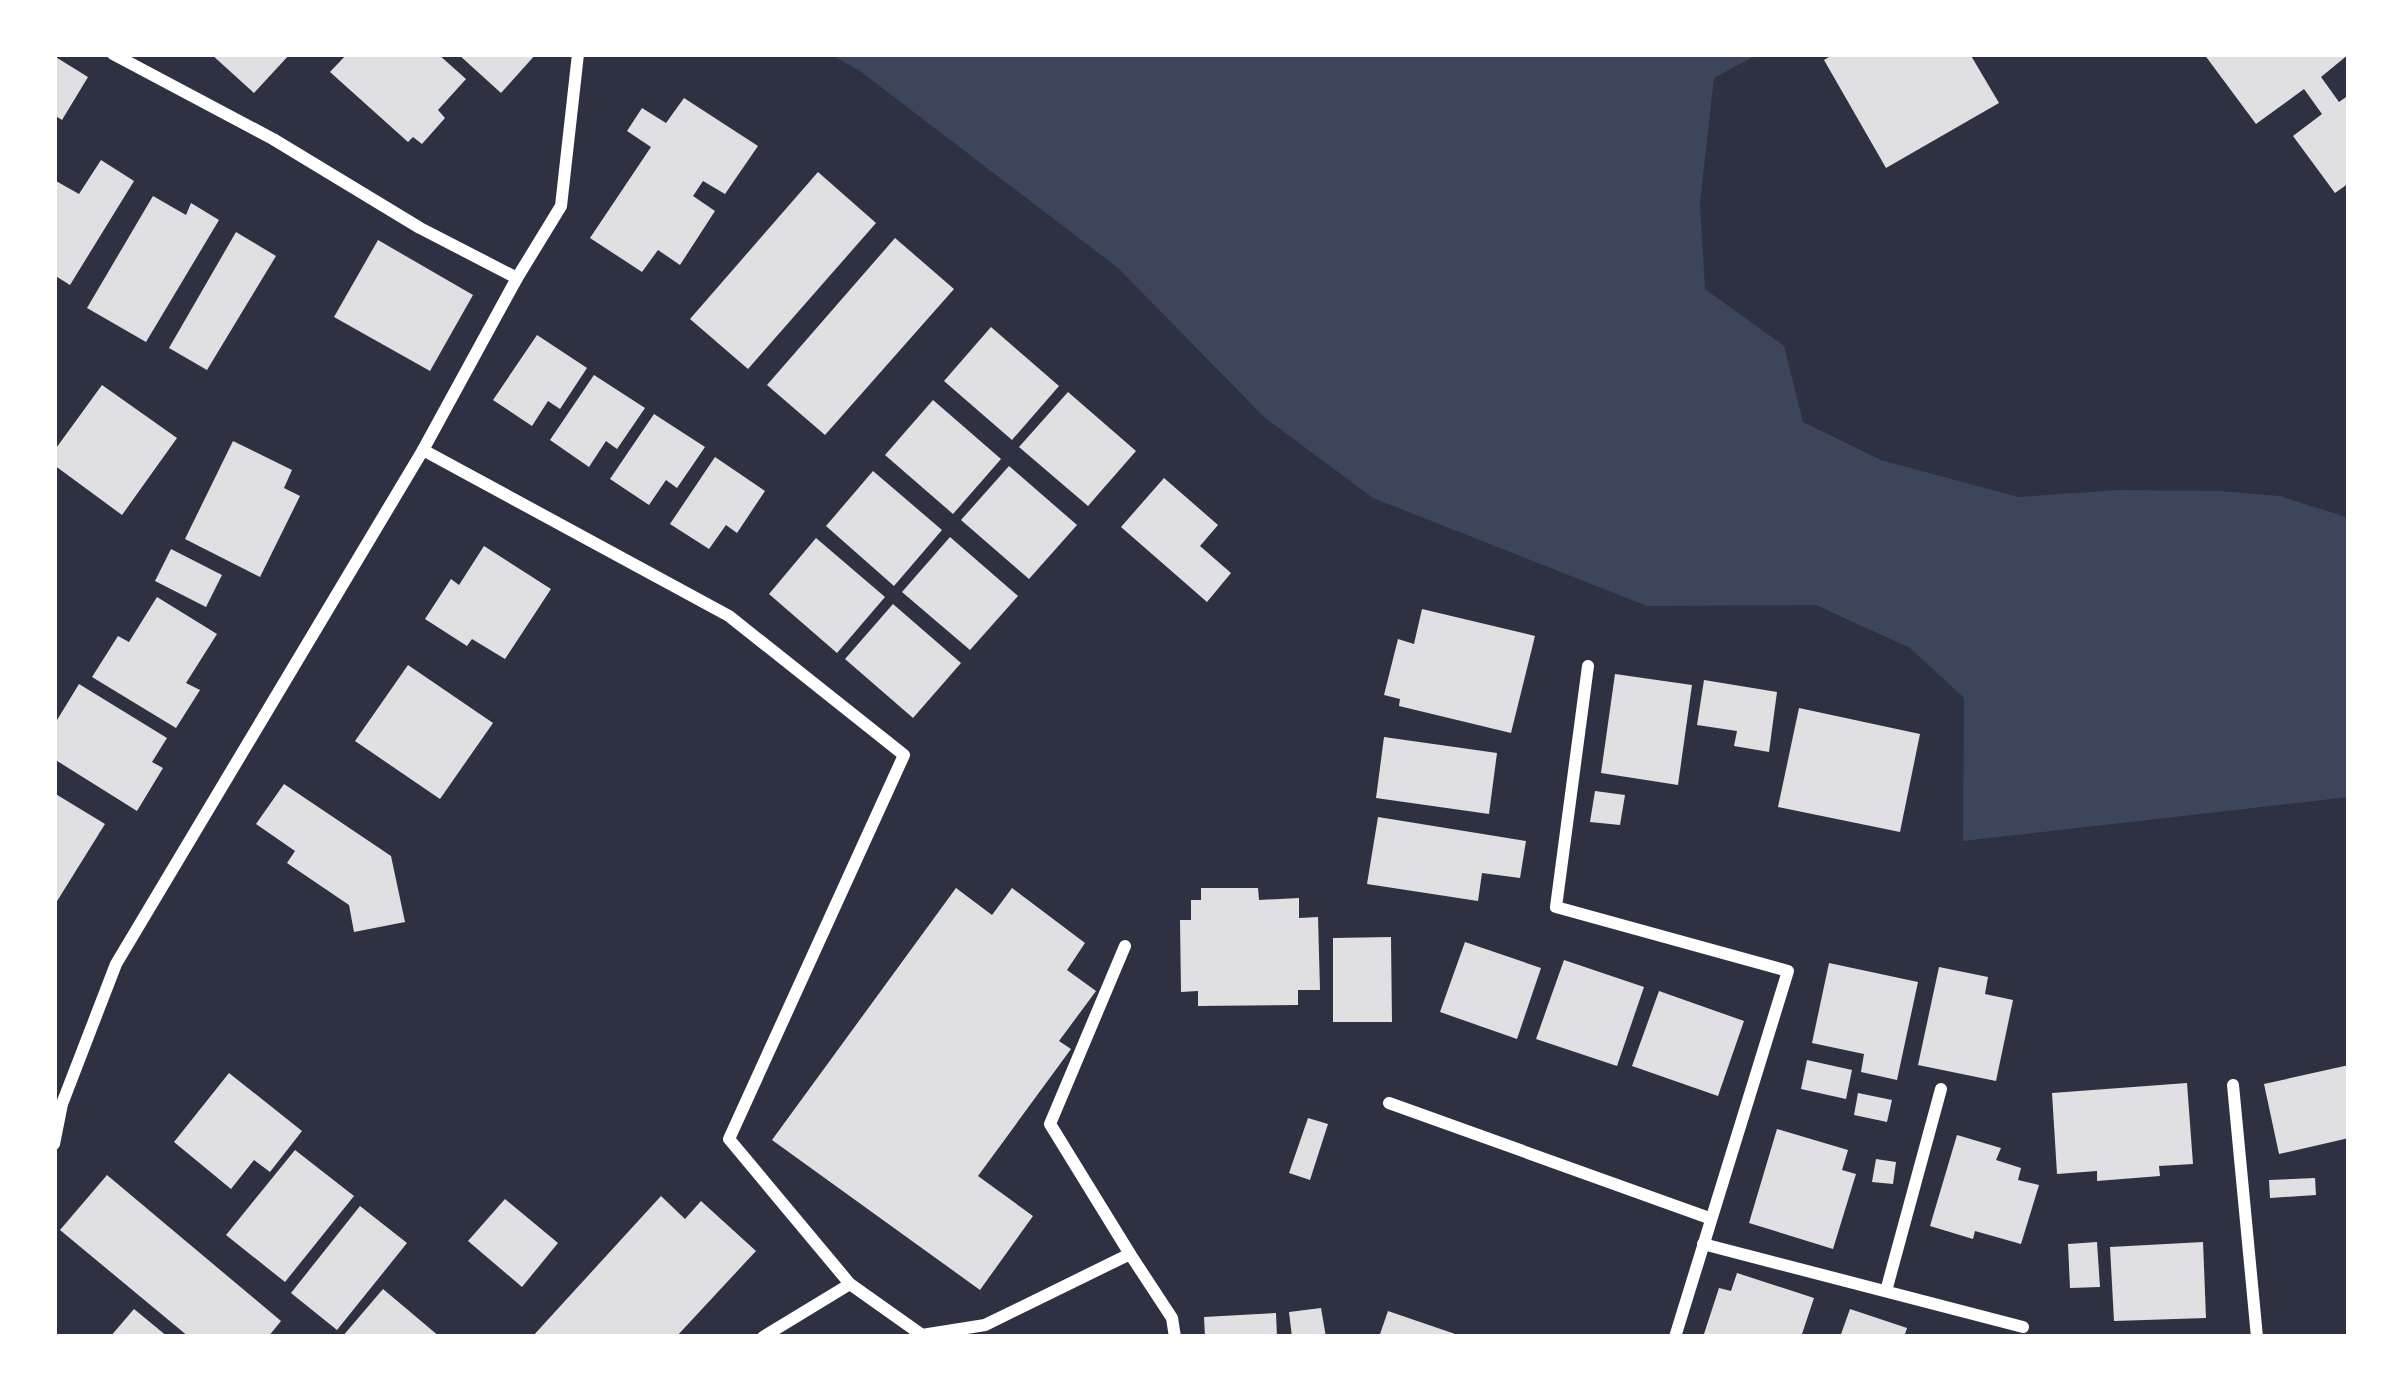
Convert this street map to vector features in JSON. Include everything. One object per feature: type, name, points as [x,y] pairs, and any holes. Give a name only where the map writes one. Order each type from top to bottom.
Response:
[{"type":"street","points":[[113,54],[517,278]]},
{"type":"street","points":[[54,1144],[62,1104],[116,964],[423,450],[561,206],[578,54]]},
{"type":"street","points":[[423,450],[729,616],[904,755],[729,1138],[850,1284],[922,1336],[985,1325],[1130,1254]]},
{"type":"street","points":[[1588,666],[1556,907],[1788,971],[1675,1337]]},
{"type":"street","points":[[1124,946],[1050,1124],[1172,1318],[1175,1337]]},
{"type":"street","points":[[2233,1085],[2258,1337]]},
{"type":"street","points":[[1886,1291],[1941,1089]]},
{"type":"street","points":[[1388,1103],[1709,1218]]},
{"type":"street","points":[[1703,1244],[2023,1327]]},
{"type":"street","points":[[764,1337],[850,1284]]},
{"type":"shaded area","points":[[830,54],[1751,54],[1753,57],[1714,78],[1700,203],[1705,289],[1784,346],[1803,422],[1881,460],[2018,497],[2118,490],[2220,491],[2280,496],[2349,518],[2349,797],[1963,841],[1964,698],[1910,648],[1816,605],[1647,606],[1373,498],[1264,417],[1118,268],[860,71]]},
{"type":"building","points":[[211,54],[290,54],[254,93]]},
{"type":"building","points":[[347,54],[438,54],[466,79],[438,110],[445,118],[422,144],[413,137],[408,142],[330,72]]},
{"type":"building","points":[[458,54],[536,54],[501,93]]},
{"type":"building","points":[[1834,54],[1970,54],[1999,103],[1886,168],[1824,60]]},
{"type":"building","points":[[2204,54],[2349,54],[2321,77],[2339,102],[2349,95],[2349,183],[2335,193],[2293,136],[2322,114],[2304,89],[2256,124]]},
{"type":"building","points":[[54,56],[88,77],[62,120],[54,115]]},
{"type":"building","points":[[684,98],[758,146],[725,194],[703,181],[693,196],[715,211],[680,265],[658,250],[642,272],[590,238],[651,147],[627,131],[642,108],[666,123]]},
{"type":"building","points":[[101,160],[134,181],[70,285],[54,275],[54,185],[56,181],[79,194]]},
{"type":"building","points":[[818,172],[876,223],[748,369],[690,319]]},
{"type":"building","points":[[153,196],[186,215],[191,203],[219,220],[146,342],[87,308]]},
{"type":"building","points":[[236,232],[276,256],[207,370],[169,348]]},
{"type":"building","points":[[895,238],[954,289],[825,435],[767,385]]},
{"type":"building","points":[[378,240],[473,295],[430,371],[334,317]]},
{"type":"building","points":[[991,327],[1059,386],[1012,440],[944,381]]},
{"type":"building","points":[[537,335],[587,368],[560,409],[548,401],[532,426],[493,400]]},
{"type":"building","points":[[594,375],[645,408],[617,449],[606,441],[589,467],[550,440]]},
{"type":"building","points":[[102,385],[177,438],[122,515],[54,465],[54,451]]},
{"type":"building","points":[[1068,392],[1136,451],[1088,506],[1019,447]]},
{"type":"building","points":[[933,400],[1001,459],[953,514],[885,455]]},
{"type":"building","points":[[654,414],[705,447],[677,488],[666,480],[649,505],[610,479]]},
{"type":"building","points":[[233,441],[292,470],[284,488],[300,496],[260,577],[185,539]]},
{"type":"building","points":[[715,457],[765,491],[737,533],[726,525],[709,549],[670,524]]},
{"type":"building","points":[[1009,466],[1077,525],[1029,579],[961,520]]},
{"type":"building","points":[[873,471],[942,530],[894,586],[826,526]]},
{"type":"building","points":[[1164,478],[1218,525],[1200,546],[1231,573],[1207,602],[1121,527]]},
{"type":"building","points":[[950,537],[1018,596],[970,650],[902,592]]},
{"type":"building","points":[[816,538],[885,597],[837,653],[769,594]]},
{"type":"building","points":[[484,546],[551,589],[505,659],[472,639],[467,646],[425,619],[451,579],[459,585]]},
{"type":"building","points":[[171,549],[222,575],[206,607],[155,581]]},
{"type":"building","points":[[157,597],[217,634],[186,683],[200,690],[176,728],[92,677],[118,636],[129,642]]},
{"type":"building","points":[[893,604],[961,663],[913,718],[845,659]]},
{"type":"building","points":[[1422,609],[1535,636],[1511,733],[1399,706],[1400,699],[1384,695],[1398,639],[1414,644]]},
{"type":"building","points":[[408,665],[493,723],[440,799],[355,741]]},
{"type":"building","points":[[1615,674],[1692,685],[1678,785],[1601,773]]},
{"type":"building","points":[[1704,680],[1777,692],[1769,752],[1734,746],[1737,731],[1697,725]]},
{"type":"building","points":[[79,684],[167,738],[152,762],[163,768],[137,811],[54,759],[54,725]]},
{"type":"building","points":[[1799,708],[1920,734],[1900,832],[1778,807]]},
{"type":"building","points":[[1384,737],[1497,753],[1489,814],[1376,798]]},
{"type":"building","points":[[284,784],[391,856],[405,922],[354,932],[349,905],[287,863],[295,851],[256,824]]},
{"type":"building","points":[[1595,791],[1625,795],[1620,825],[1590,822]]},
{"type":"building","points":[[54,793],[105,824],[54,906]]},
{"type":"building","points":[[1378,817],[1526,841],[1520,878],[1482,873],[1478,901],[1367,884]]},
{"type":"building","points":[[956,888],[992,915],[1012,888],[1085,943],[1067,970],[1096,991],[1059,1041],[1071,1049],[978,1176],[1033,1216],[980,1290],[772,1140]]},
{"type":"building","points":[[1201,888],[1258,888],[1259,900],[1299,898],[1299,918],[1318,917],[1320,990],[1298,990],[1298,1005],[1198,1006],[1198,991],[1181,992],[1180,920],[1191,920],[1191,900],[1201,900]]},
{"type":"building","points":[[1391,937],[1392,1022],[1333,1022],[1333,938]]},
{"type":"building","points":[[1465,942],[1541,968],[1517,1039],[1440,1012]]},
{"type":"building","points":[[1564,960],[1644,987],[1617,1066],[1536,1039]]},
{"type":"building","points":[[1829,963],[1918,982],[1897,1080],[1861,1072],[1864,1054],[1812,1043]]},
{"type":"building","points":[[1939,967],[1988,977],[1985,994],[2013,1000],[1996,1081],[1918,1065]]},
{"type":"building","points":[[1659,991],[1744,1021],[1718,1096],[1632,1066]]},
{"type":"building","points":[[1807,1060],[1852,1070],[1846,1099],[1801,1089]]},
{"type":"building","points":[[2349,1065],[2349,1138],[2279,1154],[2264,1084]]},
{"type":"building","points":[[229,1073],[302,1131],[270,1172],[254,1160],[231,1189],[174,1142]]},
{"type":"building","points":[[2187,1083],[2193,1164],[2159,1166],[2160,1176],[2097,1181],[2097,1171],[2057,1174],[2052,1093]]},
{"type":"building","points":[[1858,1093],[1892,1100],[1887,1122],[1854,1115]]},
{"type":"building","points":[[1308,1118],[1328,1124],[1310,1180],[1289,1173]]},
{"type":"building","points":[[1777,1129],[1848,1150],[1842,1170],[1856,1174],[1833,1249],[1749,1223]]},
{"type":"building","points":[[1957,1135],[2001,1148],[1996,1160],[2021,1168],[2018,1180],[2039,1185],[2021,1244],[1975,1231],[1973,1239],[1930,1226]]},
{"type":"building","points":[[295,1150],[354,1196],[285,1282],[226,1235]]},
{"type":"building","points":[[1876,1159],[1896,1162],[1893,1184],[1872,1182]]},
{"type":"building","points":[[107,1175],[281,1321],[268,1337],[189,1337],[60,1230]]},
{"type":"building","points":[[2315,1178],[2316,1195],[2270,1198],[2269,1180]]},
{"type":"building","points":[[661,1196],[685,1219],[701,1201],[756,1251],[676,1337],[532,1337]]},
{"type":"building","points":[[505,1199],[558,1243],[522,1287],[468,1241]]},
{"type":"building","points":[[360,1206],[407,1243],[337,1330],[291,1293]]},
{"type":"building","points":[[2097,1242],[2100,1287],[2070,1288],[2068,1244]]},
{"type":"building","points":[[2203,1242],[2206,1318],[2114,1321],[2110,1247]]},
{"type":"building","points":[[1737,1273],[1814,1298],[1801,1337],[1703,1337],[1719,1288],[1731,1291]]},
{"type":"building","points":[[383,1289],[440,1337],[342,1337]]},
{"type":"building","points":[[1321,1308],[1326,1337],[1292,1337],[1289,1312]]},
{"type":"building","points":[[134,1309],[168,1337],[110,1337]]},
{"type":"building","points":[[1850,1309],[1907,1328],[1904,1337],[1840,1337]]},
{"type":"building","points":[[1388,1311],[1461,1336],[1461,1337],[1379,1337]]},
{"type":"building","points":[[1276,1313],[1277,1337],[1205,1337],[1204,1317]]}]
